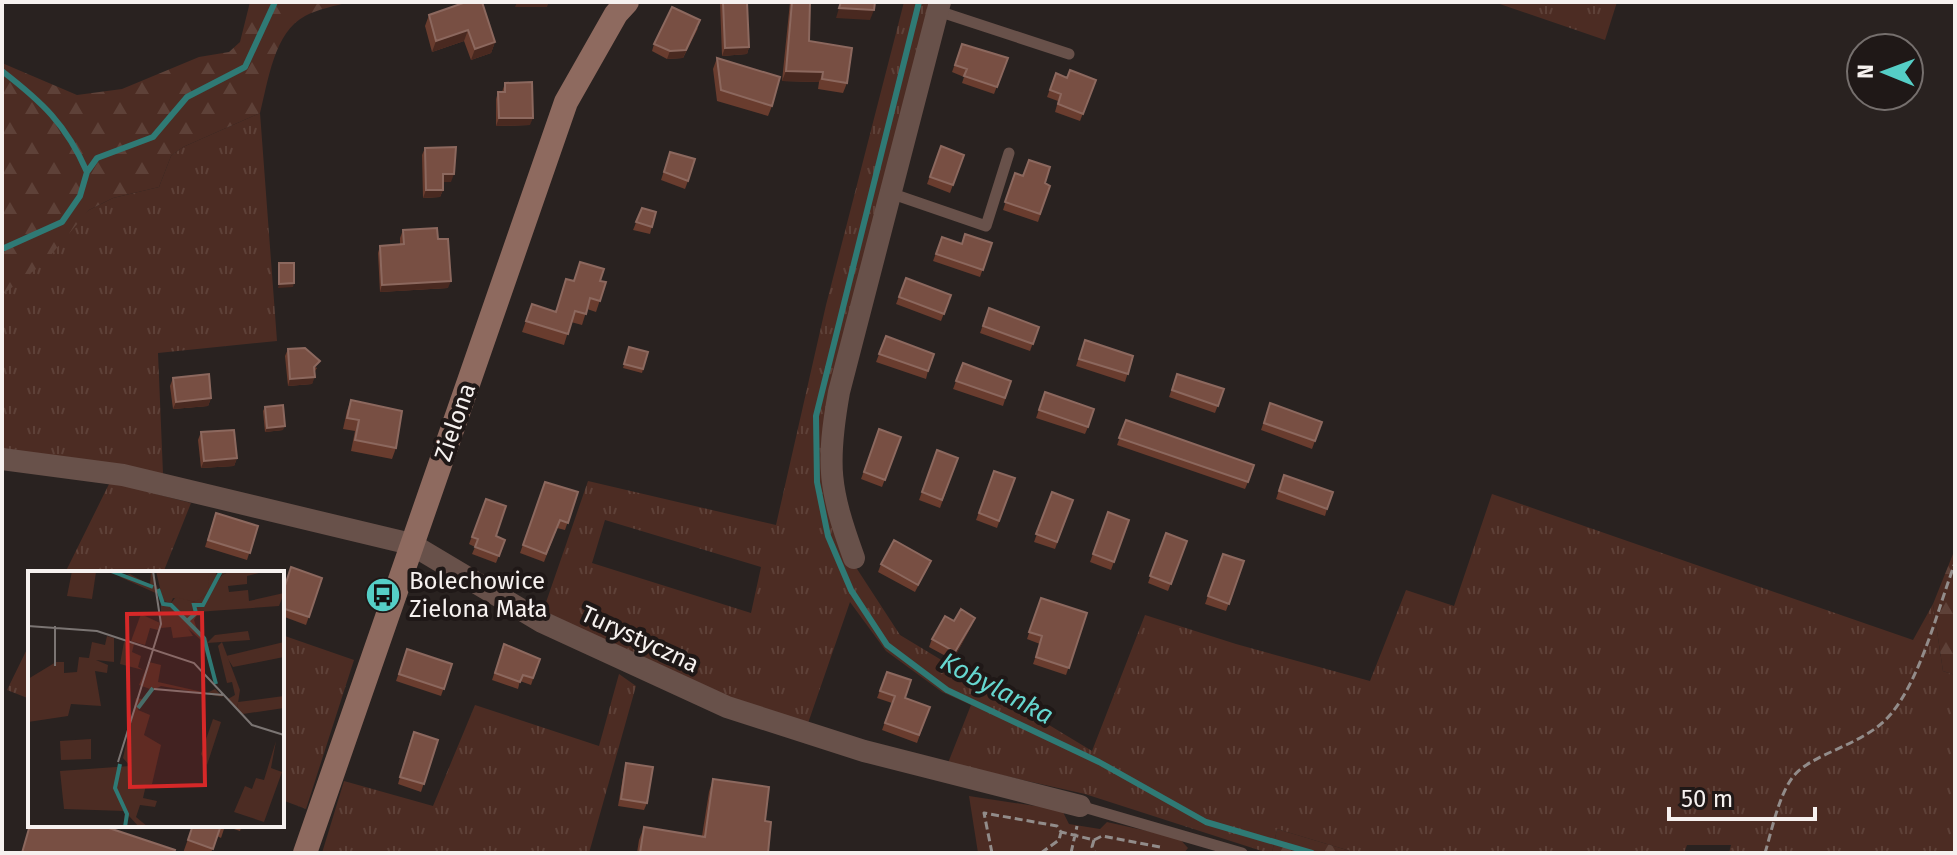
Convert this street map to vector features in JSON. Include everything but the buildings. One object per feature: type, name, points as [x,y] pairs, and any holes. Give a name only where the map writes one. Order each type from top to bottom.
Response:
[{"type":"street","name":"Zielona","points":[[305,853],[566,102],[616,14],[627,2]]},
{"type":"street","points":[[854,558],[835,505],[830,472],[832,434],[939,6]]},
{"type":"street","name":"Turystyczna","points":[[2,459],[123,475],[411,544],[542,622],[727,707],[864,751],[1080,806]]},
{"type":"lane","points":[[939,6],[1069,54]]},
{"type":"lane","points":[[890,193],[986,226],[1009,153]]},
{"type":"lane","points":[[1080,806],[1242,853]]},
{"type":"path","points":[[1765,853],[1793,777],[1825,755],[1866,737],[1891,714],[1911,680],[1955,563]]},
{"type":"path","points":[[992,853],[984,813],[1057,826],[1061,832],[1094,840],[1102,836],[1173,849]]},
{"type":"path","points":[[1041,853],[1059,840],[1061,832]]},
{"type":"path","points":[[1071,853],[1075,835]]},
{"type":"path","points":[[1094,840],[1092,847],[1095,853]]},
{"type":"green space","points":[[250,2],[349,2],[305,16],[294,23],[274,59],[260,113],[183,147],[171,156],[159,187],[113,198],[89,210],[44,263],[2,295],[2,63],[77,95],[122,89],[199,57],[229,52],[240,42]]},
{"type":"green space","points":[[904,2],[932,2],[825,431],[846,552],[900,635],[1092,751],[1145,615],[1370,681],[1406,590],[1454,606],[1492,494],[1913,640],[1933,604],[1943,671],[1955,675],[1955,853],[1729,853],[1731,845],[1687,845],[1684,853],[1357,853],[1277,829],[1272,853],[1268,853],[1085,794],[948,763],[971,705],[942,692],[886,651],[850,602],[806,729],[734,704],[543,611],[588,481],[776,525],[826,305]],"holes":[[[605,520],[761,567],[751,613],[592,563]]]},
{"type":"green space","points":[[1494,2],[1617,2],[1605,40]]},
{"type":"green space","points":[[260,113],[277,341],[158,353],[163,474],[2,449],[2,295],[89,210],[113,198],[159,187],[171,156],[183,147]]},
{"type":"green space","points":[[110,482],[191,503],[164,571],[66,571]]},
{"type":"green space","points":[[1955,549],[1955,675],[1943,671],[1933,604]]},
{"type":"green space","points":[[284,636],[354,660],[306,809],[284,801]]},
{"type":"green space","points":[[28,647],[28,698],[7,690]]},
{"type":"green space","points":[[619,674],[636,686],[589,853],[322,853],[344,781],[433,806],[475,705],[599,746]]},
{"type":"green space","points":[[969,796],[1062,810],[1069,824],[1100,829],[1107,822],[1179,838],[1188,848],[1184,853],[978,853]]},
{"type":"green space","points":[[1277,829],[1357,853],[1272,853]]},
{"type":"waterway","name":"Kobylanka","points":[[2,249],[62,222],[80,196],[87,172],[97,158],[153,137],[187,97],[245,67],[275,2]]},
{"type":"waterway","name":"Kobylanka","points":[[919,2],[816,416],[817,482],[828,536],[851,590],[887,645],[947,690],[1099,762],[1206,822],[1312,853]]},
{"type":"waterway","points":[[2,71],[52,115],[87,172]]},
{"type":"place","name":"Bolechowice Zielona Mała","points":[[383,595]]}]
